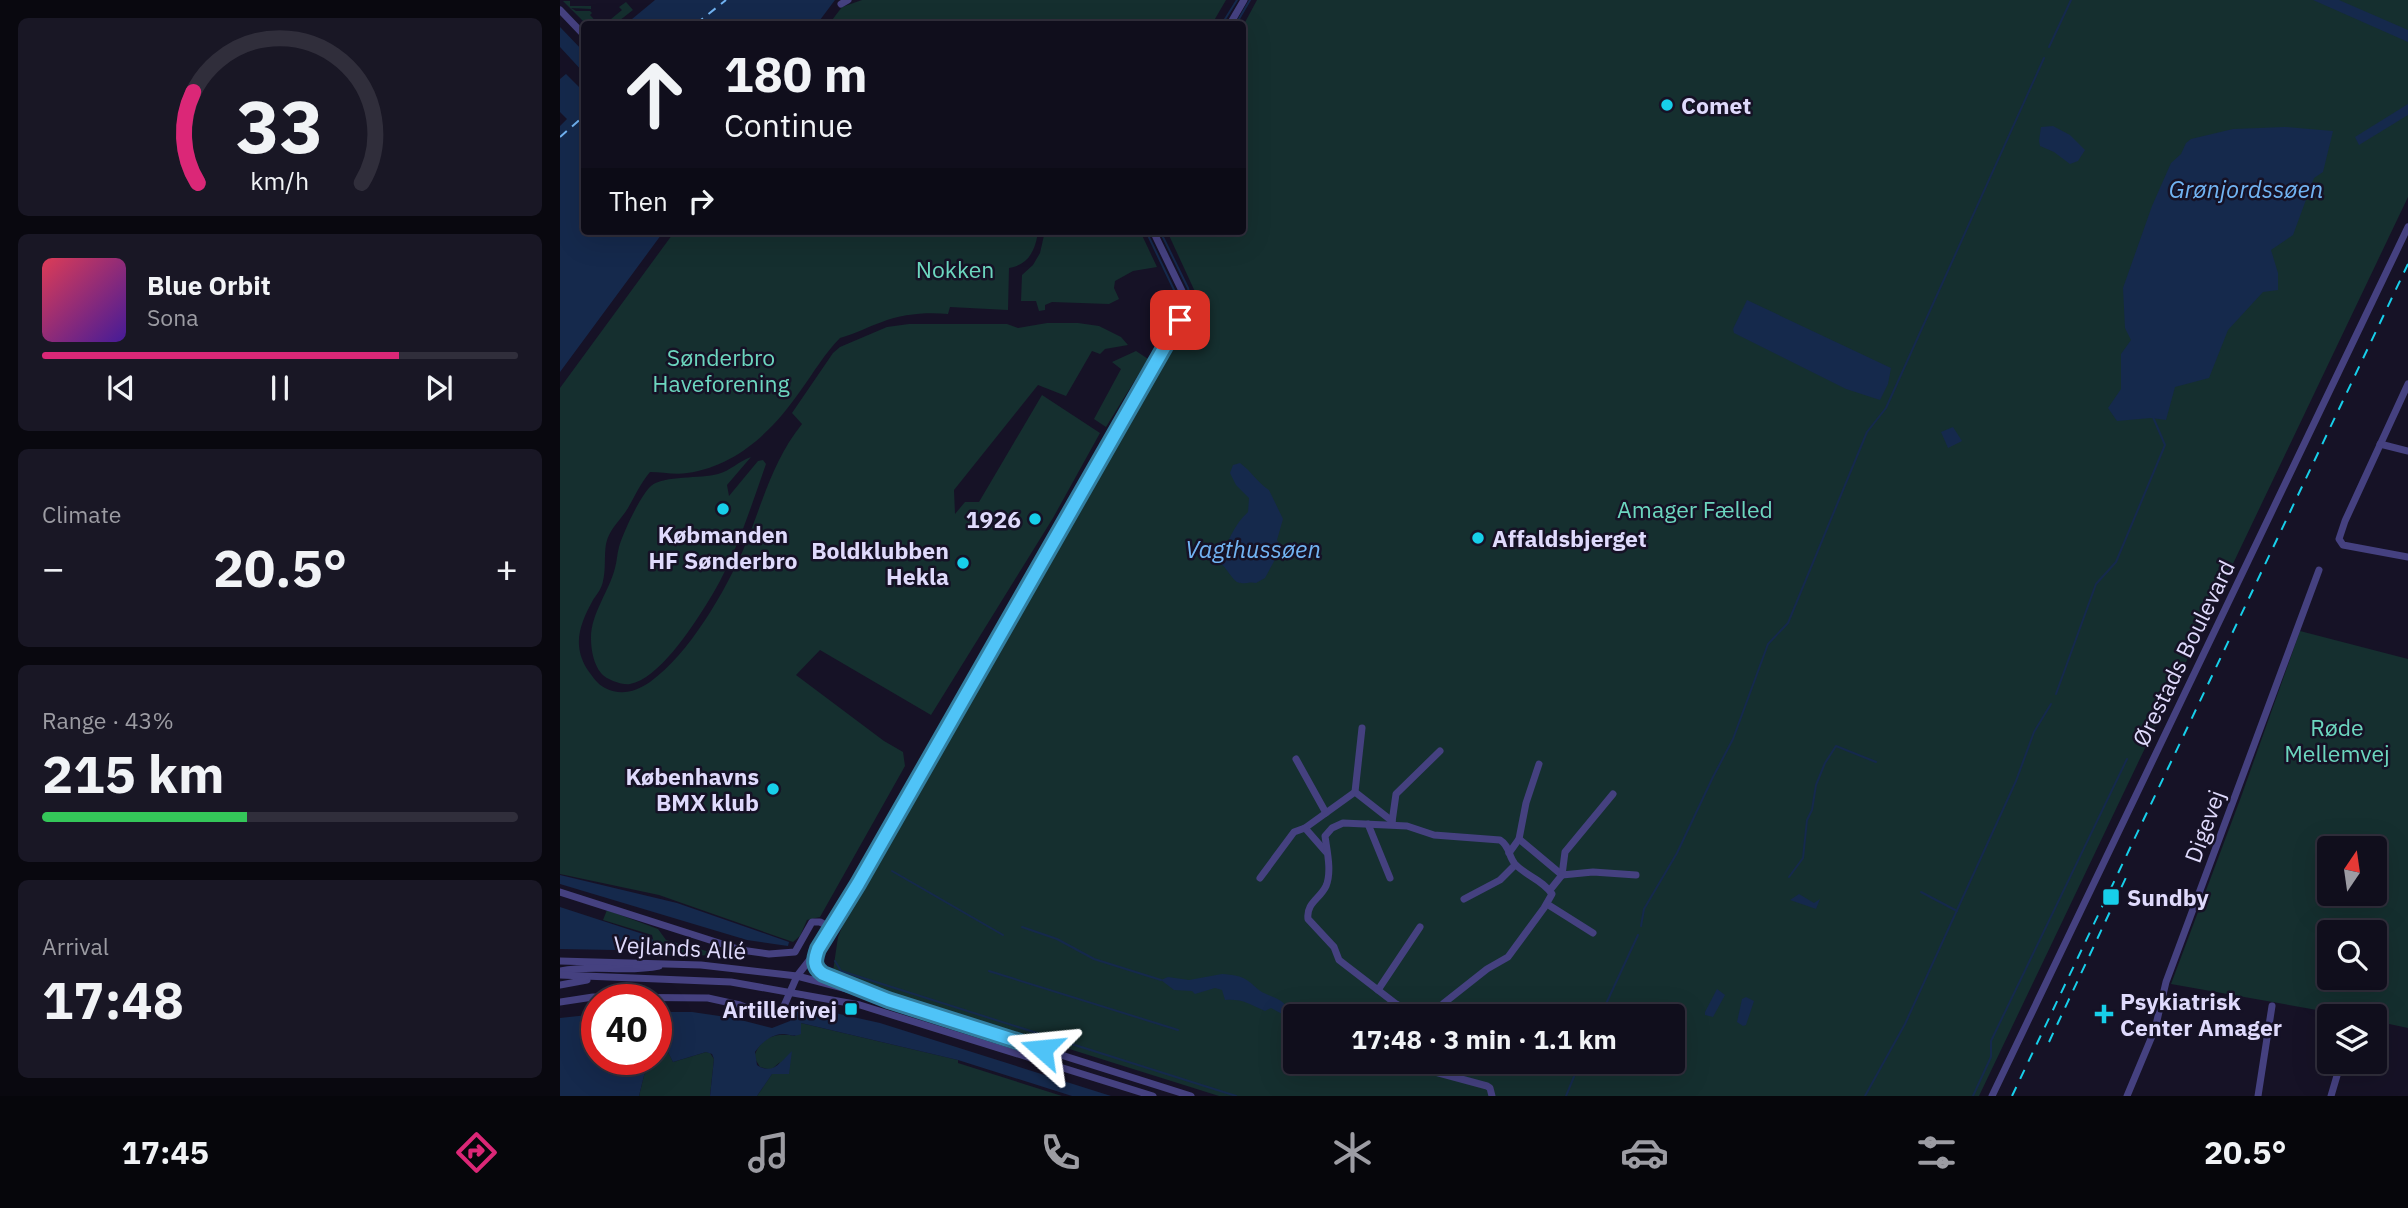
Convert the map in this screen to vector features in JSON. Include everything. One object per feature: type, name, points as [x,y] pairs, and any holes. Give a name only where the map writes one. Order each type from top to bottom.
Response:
[{"type":"street","points":[[1232,21],[1244,0]]},
{"type":"street","points":[[560,10],[581,32]]},
{"type":"street","name":"Ørestads Boulevard","points":[[1992,1096],[2408,227]]},
{"type":"street","points":[[560,1002],[593,997],[708,998],[773,1016],[780,1012],[797,976],[832,928],[1180,320],[1184,303],[1181,287],[1155,235]]},
{"type":"street","points":[[2408,384],[2339,539],[2343,545],[2408,557]]},
{"type":"street","points":[[2380,444],[2408,452]]},
{"type":"street","name":"Digevej","points":[[2127,1096],[2155,1029],[2166,982],[2319,570]]},
{"type":"street","points":[[1261,878],[1294,832],[1305,828],[1355,792],[1362,728]]},
{"type":"street","points":[[1392,823],[1396,794],[1440,751]]},
{"type":"street","points":[[1297,759],[1326,813]]},
{"type":"street","points":[[1509,853],[1520,839],[1526,803],[1539,764]]},
{"type":"street","points":[[1355,792],[1392,823]]},
{"type":"street","points":[[1550,890],[1562,875],[1565,852],[1613,794]]},
{"type":"street","points":[[1397,1004],[1339,960],[1334,947],[1310,924],[1307,913],[1309,907],[1326,888],[1329,875],[1325,836],[1343,822],[1392,823],[1434,835],[1500,840],[1507,845],[1515,864],[1550,890],[1552,894],[1547,904],[1508,957],[1487,969],[1443,1004]]},
{"type":"street","points":[[1368,824],[1390,878]]},
{"type":"street","points":[[1305,828],[1327,853]]},
{"type":"street","points":[[1520,839],[1562,875],[1593,872],[1636,875]]},
{"type":"street","points":[[1464,899],[1500,880],[1515,864]]},
{"type":"street","points":[[560,892],[753,952],[795,952],[812,922],[820,922],[832,928]]},
{"type":"street","points":[[1547,904],[1593,933]]},
{"type":"street","points":[[1378,990],[1420,927]]},
{"type":"street","points":[[818,949],[815,966],[823,974],[888,1000]]},
{"type":"street","name":"Vejlands Allé","points":[[560,961],[670,963],[797,976],[888,1000],[1191,1096]]},
{"type":"street","points":[[560,973],[582,968],[645,969],[670,963]]},
{"type":"street","name":"Vejlands Allé","points":[[560,973],[598,978],[711,980],[790,991],[883,1010],[1153,1096]]},
{"type":"street","points":[[560,985],[598,978]]},
{"type":"street","points":[[2258,1096],[2272,1006]]},
{"type":"street","points":[[1442,1074],[1486,1086],[1490,1088],[1492,1096]]},
{"type":"street","points":[[2331,1096],[2337,1074]]},
{"type":"green space","points":[[862,0],[1226,0],[1214,21],[831,21],[842,7]]},
{"type":"green space","name":"Amager Fælled","points":[[1257,0],[2408,0],[2408,197],[1979,1096],[1219,1096],[837,976],[833,971],[838,937],[847,915],[1193,314],[1197,296],[1169,235],[1246,235],[1246,21]]},
{"type":"green space","points":[[563,1],[570,1],[570,6],[591,6],[591,9],[571,8],[576,11],[590,11],[595,21],[583,21]]},
{"type":"green space","points":[[626,2],[633,10],[619,21],[609,21],[622,10],[619,7]]},
{"type":"green space","points":[[672,235],[1037,235],[1026,260],[1009,268],[1008,310],[950,307],[948,314],[898,317],[840,338],[779,418],[753,444],[723,463],[705,469],[673,474],[650,472],[607,539],[602,584],[584,617],[579,643],[582,660],[595,680],[605,688],[628,692],[650,682],[664,670],[692,639],[716,602],[744,548],[775,468],[802,424],[792,413],[833,353],[840,347],[887,327],[909,324],[1007,324],[1018,328],[1047,323],[1099,326],[1121,337],[1128,345],[1105,349],[1100,354],[1092,351],[1066,396],[1038,385],[954,490],[955,514],[965,502],[979,502],[1042,395],[1100,433],[1053,518],[931,715],[820,650],[796,675],[884,741],[903,752],[905,766],[820,917],[807,920],[800,936],[793,942],[659,895],[560,874],[560,388]]},
{"type":"green space","points":[[1044,235],[1142,235],[1157,267],[1133,271],[1115,281],[1114,288],[1119,299],[1109,304],[1052,302],[1045,305],[1045,310],[1039,311],[1036,301],[1021,301],[1022,275],[1033,265],[1040,253]]},
{"type":"green space","points":[[1136,351],[1148,359],[1106,427],[1094,419],[1121,369],[1112,362]]},
{"type":"green space","points":[[751,457],[727,485],[729,496],[758,461],[763,460],[766,464],[733,554],[700,615],[673,652],[641,680],[625,684],[604,676],[593,656],[592,629],[616,565],[621,541],[642,498],[651,486],[657,483],[718,474]]},
{"type":"green space","name":"Røde Mellemvej","points":[[2300,631],[2408,659],[2408,1028],[2387,1024],[2387,1004],[2317,1004],[2317,1010],[2171,984]]},
{"type":"green space","points":[[607,910],[658,929],[666,940],[721,955],[672,956],[629,952],[655,947],[652,935],[603,920]]},
{"type":"green space","points":[[801,1023],[958,1060],[958,1063],[1062,1096],[757,1096],[780,1062],[771,1070],[760,1067],[754,1057],[760,1045],[776,1036],[795,1036]]},
{"type":"green space","points":[[706,1052],[714,1059],[710,1096],[639,1096],[644,1075],[672,1075],[672,1060],[673,1062]]},
{"type":"water","points":[[655,0],[835,0],[819,21],[630,21]]},
{"type":"water","points":[[2313,0],[2339,0],[2408,30],[2408,42]]},
{"type":"water","points":[[560,27],[581,49],[581,70],[560,47]]},
{"type":"water","points":[[566,74],[581,89],[581,235],[661,235],[560,372],[560,126],[567,119],[560,112],[560,79]]},
{"type":"water","points":[[2408,104],[2408,115],[2359,145],[2355,137]]},
{"type":"water","points":[[2053,126],[2070,135],[2085,150],[2078,161],[2070,164],[2040,146],[2041,127]]},
{"type":"water","name":"Grønjordssøen","points":[[2285,127],[2333,131],[2323,172],[2314,178],[2293,235],[2271,250],[2278,273],[2278,290],[2263,292],[2228,330],[2209,378],[2175,387],[2166,420],[2151,418],[2117,421],[2108,408],[2121,389],[2121,354],[2131,340],[2125,328],[2123,288],[2152,206],[2171,163],[2191,139],[2233,129]]},
{"type":"water","points":[[1747,300],[1891,368],[1888,384],[1880,400],[1846,389],[1734,333],[1733,329]]},
{"type":"water","points":[[1953,427],[1962,441],[1948,448],[1941,432]]},
{"type":"water","name":"Vagthussøen","points":[[1240,463],[1269,490],[1283,519],[1277,540],[1283,549],[1265,578],[1256,583],[1237,582],[1220,563],[1235,529],[1248,512],[1249,498],[1236,485],[1230,473],[1233,465]]},
{"type":"water","points":[[560,875],[677,903],[789,942],[788,946],[747,940],[560,884]]},
{"type":"water","points":[[1799,894],[1814,903],[1820,899],[1816,909],[1790,900]]},
{"type":"water","points":[[560,907],[649,936],[653,940],[652,944],[648,947],[614,950],[560,949]]},
{"type":"water","points":[[1222,974],[1243,978],[1263,993],[1282,1002],[1283,1014],[1271,1008],[1265,1011],[1242,1001],[1225,1000],[1222,990],[1215,988],[1195,994],[1192,991],[1174,990],[1161,980],[1168,977],[1189,980]]},
{"type":"water","points":[[1717,989],[1725,995],[1713,1017],[1705,1015],[1705,1012]]},
{"type":"water","points":[[1746,997],[1754,1001],[1746,1025],[1743,1026],[1737,1022],[1742,999]]},
{"type":"water","points":[[799,1005],[880,1023],[1111,1096],[1072,1096],[958,1060],[801,1023],[801,1034],[776,1035],[764,1042],[755,1052],[757,1065],[768,1069],[776,1066],[792,1051],[789,1074],[772,1074],[757,1096],[710,1096],[714,1059],[712,1054],[706,1052],[673,1062],[672,1060],[672,1012],[733,1018],[772,1028],[790,1021]]},
{"type":"water","points":[[581,1016],[581,1075],[644,1075],[639,1096],[560,1096],[560,1018]]},
{"type":"waterway","points":[[1224,21],[1237,0]]},
{"type":"waterway","points":[[1238,21],[1250,0]]},
{"type":"waterway","points":[[2049,47],[2071,0]]},
{"type":"waterway","points":[[1641,926],[1644,909],[1677,853],[1733,739],[1768,644],[1788,623],[1867,432],[1886,408],[2044,58]]},
{"type":"waterway","points":[[1148,235],[1176,294]]},
{"type":"waterway","points":[[1162,235],[1188,288],[1191,300]]},
{"type":"waterway","points":[[2056,694],[2096,584],[2116,562],[2165,445],[2153,417]]},
{"type":"waterway","points":[[1865,1096],[1905,1024],[2016,781],[2034,732],[2051,704]]},
{"type":"waterway","points":[[1789,877],[1803,858],[1807,820],[1812,810],[1816,785],[1836,746],[1876,762]]},
{"type":"waterway","points":[[1973,1096],[1991,1057],[1991,1041],[2127,759]]},
{"type":"waterway","points":[[892,871],[1003,935]]},
{"type":"waterway","points":[[1921,892],[1957,911]]},
{"type":"waterway","points":[[1022,927],[1057,939],[1094,959],[1161,980]]},
{"type":"waterway","points":[[1606,1004],[1638,935]]},
{"type":"waterway","points":[[835,961],[841,971],[1236,1096]]},
{"type":"waterway","points":[[989,971],[1178,1030]]},
{"type":"waterway","points":[[1566,1096],[1575,1074]]},
{"type":"ferry route","points":[[700,21],[726,0]]},
{"type":"ferry route","points":[[560,137],[581,119]]},
{"type":"railway","points":[[2012,1096],[2408,264]]},
{"type":"railway","points":[[2049,1042],[2129,871]]},
{"type":"place","name":"Comet","points":[[1667,105]]},
{"type":"place","name":"Købmanden HF Sønderbro","points":[[723,509]]},
{"type":"place","name":"1926","points":[[1035,519]]},
{"type":"place","name":"Affaldsbjerget","points":[[1478,538]]},
{"type":"place","name":"Boldklubben Hekla","points":[[963,563]]},
{"type":"place","name":"Københavns BMX klub","points":[[773,789]]},
{"type":"place","name":"Sundby","points":[[2111,897]]},
{"type":"place","name":"Artillerivej","points":[[851,1009]]},
{"type":"place","name":"Psykiatrisk Center Amager","points":[[2104,1014]]},
{"type":"route","points":[[1042,1049],[888,1000],[823,974],[815,966],[815,959],[818,949],[858,884],[1180,320]]},
{"type":"park label","name":"Nokken","points":[[955,269]]},
{"type":"park label","name":"Sønderbro Haveforening","points":[[721,370]]}]
